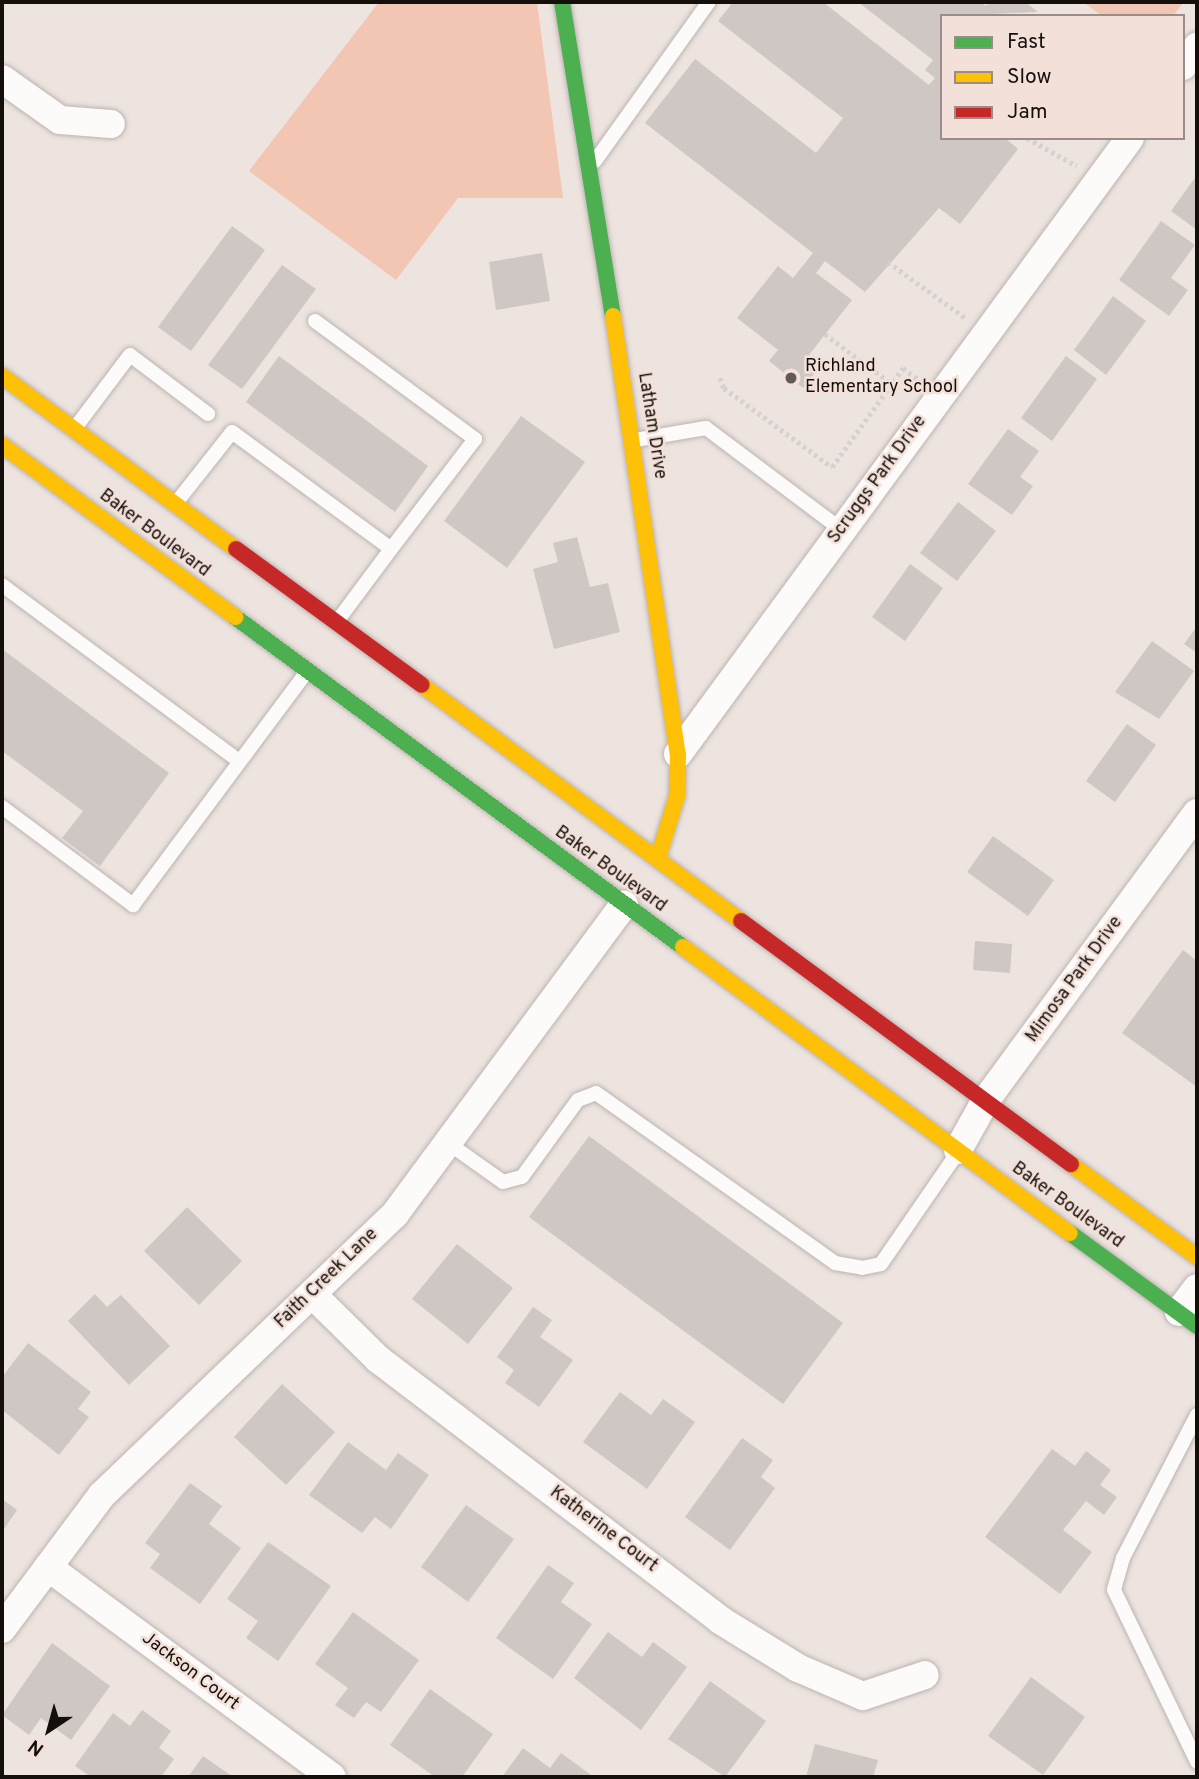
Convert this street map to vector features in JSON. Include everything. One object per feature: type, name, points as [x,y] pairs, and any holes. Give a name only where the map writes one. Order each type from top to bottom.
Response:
[{"type":"main road","name":"Latham Drive","points":[[562,2],[634,441],[678,754],[677,796],[659,855],[636,888]]},
{"type":"main road","name":"Baker Boulevard","points":[[2,376],[659,855],[1197,1257]]},
{"type":"main road","name":"Baker Boulevard","points":[[2,444],[307,671],[636,888],[958,1150],[1188,1319]]},
{"type":"street","points":[[1185,63],[1197,47]]},
{"type":"street","points":[[2,79],[60,120],[111,124]]},
{"type":"street","name":"Scruggs Park Drive","points":[[678,754],[1129,140]]},
{"type":"street","name":"Mimosa Park Drive","points":[[958,1150],[986,1100],[1197,813]]},
{"type":"street","name":"Faith Creek Lane","points":[[2,1629],[102,1495],[396,1214],[636,888]]},
{"type":"street","points":[[1188,1319],[1197,1288]]},
{"type":"street","name":"Katherine Court","points":[[312,1294],[378,1359],[720,1620],[798,1668],[863,1696],[925,1675]]},
{"type":"street","name":"Jackson Court","points":[[48,1567],[332,1777]]},
{"type":"lane","points":[[591,168],[709,2]]},
{"type":"lane","points":[[315,321],[475,439],[337,621]]},
{"type":"lane","points":[[74,429],[130,355],[208,414]]},
{"type":"lane","points":[[634,441],[706,428],[842,530]]},
{"type":"lane","points":[[176,503],[232,432],[391,549]]},
{"type":"lane","points":[[2,585],[239,761]]},
{"type":"lane","points":[[2,807],[133,905],[307,671]]},
{"type":"lane","points":[[448,1143],[503,1182],[522,1177],[578,1100],[596,1093],[835,1263],[862,1268],[881,1264],[958,1150]]},
{"type":"lane","points":[[1197,1415],[1123,1558],[1114,1590],[1197,1762]]},
{"type":"path","points":[[1030,140],[1098,181]]},
{"type":"path","points":[[888,262],[986,332]]},
{"type":"path","points":[[825,334],[892,384]]},
{"type":"path","points":[[720,378],[724,388],[832,467],[904,368],[940,396]]},
{"type":"shaded area","points":[[379,2],[537,2],[563,198],[458,198],[396,280],[249,171]]},
{"type":"shaded area","points":[[1083,2],[1184,2],[1175,14],[1099,14]]},
{"type":"building","points":[[733,2],[823,2],[929,85],[935,78],[925,70],[933,60],[858,2],[980,2],[986,6],[989,2],[1025,2],[1038,12],[940,14],[940,140],[1007,140],[1018,149],[960,224],[939,208],[865,292],[825,261],[816,273],[852,300],[809,355],[821,365],[803,388],[769,361],[778,350],[737,318],[778,266],[793,278],[813,253],[645,123],[695,59],[816,153],[843,118],[718,21]]},
{"type":"building","points":[[1197,175],[1197,230],[1171,211]]},
{"type":"building","points":[[1161,221],[1195,245],[1171,278],[1188,290],[1169,316],[1119,280]]},
{"type":"building","points":[[232,226],[265,250],[191,351],[158,327]]},
{"type":"building","points":[[542,253],[550,301],[496,310],[489,262]]},
{"type":"building","points":[[282,265],[316,289],[242,389],[208,365]]},
{"type":"building","points":[[1113,296],[1146,321],[1106,375],[1074,350]]},
{"type":"building","points":[[279,356],[428,466],[395,512],[246,402]]},
{"type":"building","points":[[1066,356],[1097,379],[1052,441],[1021,418]]},
{"type":"building","points":[[521,416],[585,462],[507,568],[444,521]]},
{"type":"building","points":[[1008,429],[1039,451],[1020,477],[1033,486],[1012,515],[968,484]]},
{"type":"building","points":[[958,502],[996,531],[957,581],[920,553]]},
{"type":"building","points":[[577,537],[590,587],[608,583],[620,632],[554,649],[533,569],[558,562],[553,543]]},
{"type":"building","points":[[910,564],[943,588],[905,641],[872,617]]},
{"type":"building","points":[[1197,626],[1197,653],[1184,644]]},
{"type":"building","points":[[1152,641],[1194,671],[1159,719],[1115,692]]},
{"type":"building","points":[[2,649],[169,773],[100,866],[62,838],[83,811],[2,751]]},
{"type":"building","points":[[1127,724],[1156,745],[1115,802],[1086,781]]},
{"type":"building","points":[[993,836],[1054,880],[1028,916],[967,872]]},
{"type":"building","points":[[975,941],[1012,944],[1010,973],[973,970]]},
{"type":"building","points":[[1183,950],[1197,961],[1197,1087],[1122,1033]]},
{"type":"building","points":[[589,1136],[843,1323],[783,1404],[529,1217]]},
{"type":"building","points":[[187,1207],[242,1261],[199,1305],[144,1251]]},
{"type":"building","points":[[457,1244],[513,1288],[468,1344],[412,1299]]},
{"type":"building","points":[[95,1294],[107,1307],[121,1295],[170,1346],[129,1385],[68,1321]]},
{"type":"building","points":[[533,1307],[552,1320],[540,1337],[573,1360],[539,1407],[505,1383],[514,1370],[497,1357]]},
{"type":"building","points":[[28,1343],[91,1392],[78,1409],[89,1417],[59,1455],[2,1410],[2,1377]]},
{"type":"building","points":[[282,1384],[335,1432],[286,1485],[234,1437]]},
{"type":"building","points":[[620,1392],[651,1415],[663,1399],[695,1422],[647,1489],[583,1442]]},
{"type":"building","points":[[742,1438],[773,1460],[761,1477],[775,1488],[730,1550],[685,1517]]},
{"type":"building","points":[[348,1442],[386,1470],[398,1453],[429,1475],[391,1529],[375,1517],[362,1533],[309,1495]]},
{"type":"building","points":[[1052,1449],[1075,1466],[1086,1451],[1111,1470],[1100,1485],[1117,1497],[1104,1515],[1086,1501],[1063,1530],[1092,1552],[1060,1594],[985,1537]]},
{"type":"building","points":[[190,1483],[222,1506],[209,1524],[241,1548],[200,1604],[150,1568],[160,1554],[145,1543]]},
{"type":"building","points":[[2,1499],[17,1510],[2,1532]]},
{"type":"building","points":[[466,1505],[514,1539],[468,1602],[421,1567]]},
{"type":"building","points":[[268,1542],[331,1586],[278,1661],[246,1638],[258,1621],[227,1599]]},
{"type":"building","points":[[548,1565],[574,1583],[561,1602],[592,1624],[553,1679],[496,1638]]},
{"type":"building","points":[[353,1612],[419,1660],[381,1712],[366,1702],[354,1718],[335,1705],[348,1688],[315,1664]]},
{"type":"building","points":[[608,1632],[642,1657],[653,1642],[687,1667],[641,1730],[574,1678]]},
{"type":"building","points":[[52,1643],[110,1686],[71,1740],[41,1718],[29,1735],[2,1715]]},
{"type":"building","points":[[1031,1677],[1085,1717],[1043,1775],[988,1736]]},
{"type":"building","points":[[710,1681],[766,1721],[725,1777],[668,1739]]},
{"type":"building","points":[[430,1689],[493,1734],[462,1777],[435,1777],[390,1745]]},
{"type":"building","points":[[142,1710],[171,1731],[159,1748],[174,1759],[161,1777],[91,1777],[75,1766],[113,1713],[130,1726]]},
{"type":"building","points":[[815,1744],[878,1760],[873,1777],[806,1777]]},
{"type":"building","points":[[523,1748],[550,1768],[561,1753],[591,1775],[502,1777]]},
{"type":"building","points":[[203,1756],[233,1777],[188,1777]]},
{"type":"traffic: fast","points":[[562,2],[613,316]]},
{"type":"traffic: fast","points":[[235,617],[683,947]]},
{"type":"traffic: fast","points":[[1070,1233],[1197,1326]]},
{"type":"traffic: slow","points":[[613,316],[678,754],[677,796],[659,855]]},
{"type":"traffic: slow","points":[[2,376],[236,549]]},
{"type":"traffic: slow","points":[[2,445],[235,617]]},
{"type":"traffic: slow","points":[[422,685],[741,921]]},
{"type":"traffic: slow","points":[[683,947],[1070,1233]]},
{"type":"traffic: slow","points":[[1071,1164],[1197,1257]]},
{"type":"traffic: jam","points":[[236,549],[422,685]]},
{"type":"traffic: jam","points":[[741,921],[1071,1164]]},
{"type":"place","name":"Richland Elementary School","points":[[791,378]]}]
